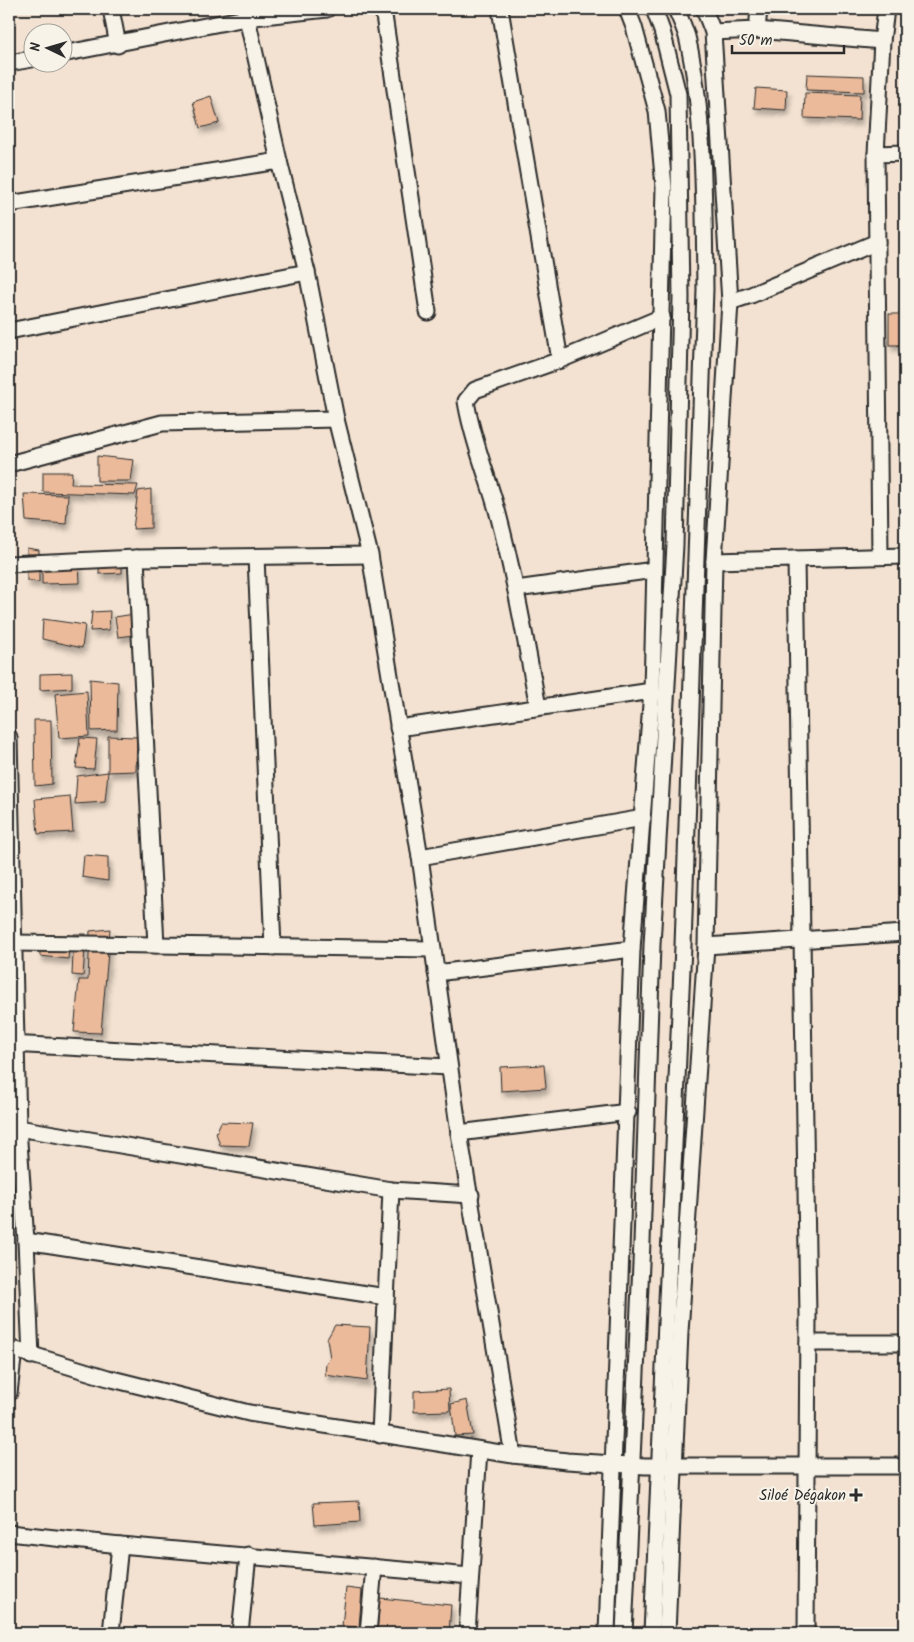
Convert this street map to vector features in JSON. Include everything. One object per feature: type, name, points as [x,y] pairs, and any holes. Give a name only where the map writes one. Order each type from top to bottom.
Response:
[{"type":"street","points":[[111,9],[118,45]]},
{"type":"street","points":[[72,52],[118,45],[246,14],[327,9]]},
{"type":"street","points":[[382,9],[428,312]]},
{"type":"street","points":[[500,9],[560,360]]},
{"type":"street","points":[[606,1633],[628,1112],[632,949],[652,691],[664,187],[657,111],[634,27],[627,9]]},
{"type":"street","points":[[624,1633],[642,1242],[652,945],[675,545],[681,298],[678,94],[662,31],[654,9]]},
{"type":"street","points":[[667,1633],[668,1465],[705,289],[698,113],[688,40],[676,9]]},
{"type":"street","points":[[652,1633],[680,1332],[706,946],[714,561],[730,302],[713,32],[704,9]]},
{"type":"street","points":[[757,30],[759,9]]},
{"type":"street","points":[[880,556],[876,154],[882,41],[886,9]]},
{"type":"street","points":[[246,14],[279,162],[307,272],[336,419],[370,555],[420,857],[459,1133],[471,1195],[513,1455]]},
{"type":"street","points":[[713,32],[757,30],[882,41]]},
{"type":"street","points":[[9,63],[22,61]]},
{"type":"street","points":[[876,154],[905,153]]},
{"type":"street","points":[[9,204],[279,162]]},
{"type":"street","points":[[730,302],[877,242]]},
{"type":"street","points":[[9,331],[307,272]]},
{"type":"street","points":[[538,707],[516,589],[498,513],[470,424],[466,401],[475,390],[560,360],[662,317]]},
{"type":"street","points":[[9,464],[162,423],[336,419]]},
{"type":"street","points":[[9,564],[136,558],[370,555]]},
{"type":"street","points":[[256,556],[273,947]]},
{"type":"street","points":[[714,561],[905,556]]},
{"type":"street","points":[[136,558],[156,945]]},
{"type":"street","points":[[796,559],[808,1343],[806,1633]]},
{"type":"street","points":[[516,589],[654,570]]},
{"type":"street","points":[[398,728],[652,691]]},
{"type":"street","points":[[9,737],[14,943],[12,1045],[18,1128],[15,1184],[26,1241],[30,1356]]},
{"type":"street","points":[[420,857],[643,818]]},
{"type":"street","points":[[706,946],[905,933]]},
{"type":"street","points":[[14,943],[432,949]]},
{"type":"street","points":[[436,973],[632,949]]},
{"type":"street","points":[[12,1045],[449,1067]]},
{"type":"street","points":[[459,1133],[628,1112]]},
{"type":"street","points":[[18,1128],[391,1190],[471,1195]]},
{"type":"street","points":[[380,1435],[391,1190]]},
{"type":"street","points":[[26,1241],[386,1297]]},
{"type":"street","points":[[808,1343],[905,1342]]},
{"type":"street","points":[[9,1393],[11,1349],[30,1356],[249,1413],[513,1455],[631,1465],[905,1466]]},
{"type":"street","points":[[467,1633],[479,1450]]},
{"type":"street","points":[[9,1533],[120,1546],[470,1576]]},
{"type":"street","points":[[111,1633],[120,1546]]},
{"type":"street","points":[[240,1633],[248,1556]]},
{"type":"street","points":[[368,1633],[374,1567]]},
{"type":"building","points":[[807,74],[864,76],[864,92],[806,90]]},
{"type":"building","points":[[756,88],[787,90],[786,110],[754,108]]},
{"type":"building","points":[[805,93],[860,95],[859,120],[804,118]]},
{"type":"building","points":[[211,96],[219,123],[200,128],[193,102]]},
{"type":"building","points":[[889,314],[905,314],[905,345],[889,345]]},
{"type":"building","points":[[97,456],[134,460],[131,481],[97,481]]},
{"type":"building","points":[[43,472],[72,472],[71,484],[138,485],[135,495],[43,492]]},
{"type":"building","points":[[151,489],[151,528],[133,529],[138,491]]},
{"type":"building","points":[[24,494],[68,495],[66,524],[26,521]]},
{"type":"building","points":[[27,548],[39,550],[39,582],[27,581]]},
{"type":"building","points":[[100,552],[122,552],[122,573],[99,574]]},
{"type":"building","points":[[42,563],[79,563],[80,583],[42,584]]},
{"type":"building","points":[[110,611],[109,630],[90,631],[92,612]]},
{"type":"building","points":[[134,614],[135,635],[118,637],[115,617]]},
{"type":"building","points":[[43,619],[85,625],[82,648],[42,639]]},
{"type":"building","points":[[72,673],[72,688],[40,690],[40,674]]},
{"type":"building","points":[[90,679],[118,682],[117,730],[91,731]]},
{"type":"building","points":[[87,691],[89,736],[59,738],[55,694]]},
{"type":"building","points":[[34,720],[51,720],[52,784],[35,786]]},
{"type":"building","points":[[108,736],[137,737],[136,771],[108,772]]},
{"type":"building","points":[[80,738],[97,739],[94,769],[76,768]]},
{"type":"building","points":[[108,772],[105,802],[75,804],[77,776]]},
{"type":"building","points":[[70,796],[73,832],[38,834],[35,799]]},
{"type":"building","points":[[84,855],[108,857],[108,881],[82,877]]},
{"type":"building","points":[[110,929],[101,1033],[74,1032],[79,980],[88,980],[90,931]]},
{"type":"building","points":[[74,934],[86,934],[83,976],[72,975]]},
{"type":"building","points":[[39,935],[70,935],[68,959],[40,956]]},
{"type":"building","points":[[544,1065],[546,1088],[501,1091],[500,1067]]},
{"type":"building","points":[[221,1122],[253,1123],[249,1146],[220,1145],[216,1133]]},
{"type":"building","points":[[335,1325],[370,1327],[367,1381],[325,1375],[326,1363],[330,1358],[327,1339]]},
{"type":"building","points":[[449,1389],[450,1411],[414,1412],[414,1391]]},
{"type":"building","points":[[467,1400],[473,1435],[455,1436],[451,1404]]},
{"type":"building","points":[[359,1501],[360,1522],[315,1525],[313,1503]]},
{"type":"building","points":[[346,1588],[362,1590],[359,1627],[342,1626]]},
{"type":"building","points":[[380,1598],[451,1605],[449,1633],[377,1632]]},
{"type":"place","name":"Siloé Dégakon","points":[[856,1495]]}]
